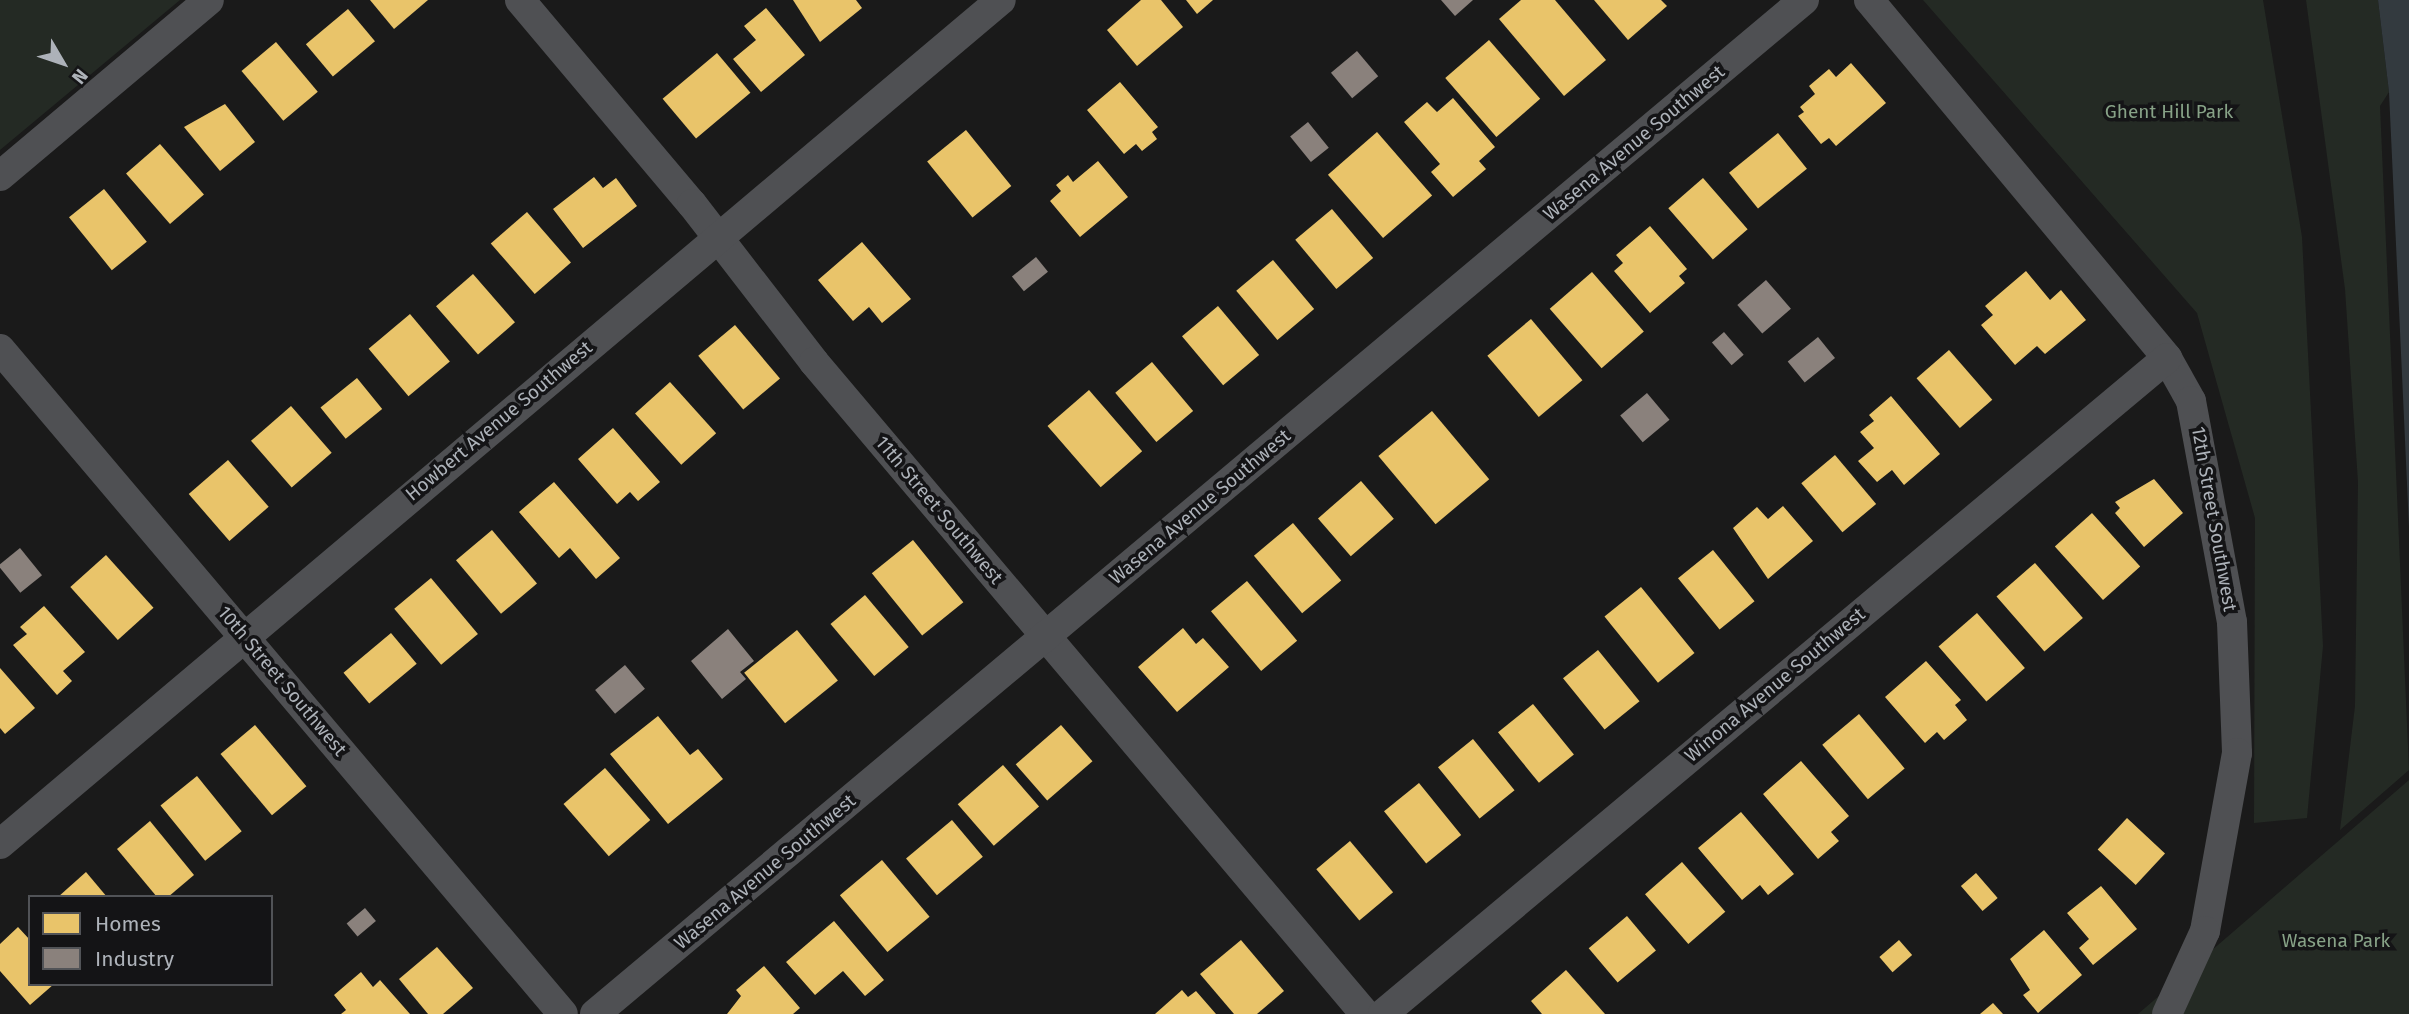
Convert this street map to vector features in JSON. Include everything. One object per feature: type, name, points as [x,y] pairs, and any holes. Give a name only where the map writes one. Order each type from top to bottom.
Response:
[{"type":"street","points":[[0,176],[209,0]]},
{"type":"street","name":"11th Street Southwest","points":[[520,0],[1045,637],[1365,1014]]},
{"type":"street","name":"Howbert Avenue Southwest","points":[[0,844],[1001,0]]},
{"type":"street","name":"Wasena Avenue Southwest","points":[[595,1014],[1804,0]]},
{"type":"street","name":"12th Street Southwest","points":[[1870,0],[2168,358],[2191,401],[2210,481],[2232,622],[2237,753],[2205,931],[2167,1014]]},
{"type":"street","name":"10th Street Southwest","points":[[0,349],[245,635],[563,1014]]},
{"type":"street","name":"Winona Avenue Southwest","points":[[1383,1014],[2168,358]]},
{"type":"green space","points":[[0,0],[180,0],[0,150]]},
{"type":"green space","name":"Ghent Hill Park","points":[[1923,0],[2263,0],[2302,237],[2323,646],[2307,818],[2254,823],[2255,518],[2197,313]]},
{"type":"green space","points":[[2306,0],[2378,0],[2389,92],[2380,106],[2409,770],[2340,830],[2355,706],[2358,482],[2345,289]]},
{"type":"green space","name":"Wasena Park","points":[[2409,780],[2409,1014],[2138,1014]]},
{"type":"shaded area","points":[[2378,0],[2409,0],[2409,527],[2389,92]]},
{"type":"building: Homes","points":[[370,0],[428,0],[394,29]]},
{"type":"building: Homes","points":[[793,0],[856,0],[862,8],[820,42]]},
{"type":"building: Homes","points":[[1141,0],[1161,0],[1183,27],[1137,66],[1107,30]]},
{"type":"building: Homes","points":[[1186,0],[1213,0],[1197,14]]},
{"type":"building: Homes","points":[[1521,0],[1555,0],[1606,60],[1564,96],[1499,19]]},
{"type":"building: Homes","points":[[1594,0],[1661,0],[1667,6],[1628,40]]},
{"type":"building: Homes","points":[[766,8],[805,55],[761,92],[733,59],[756,40],[744,26]]},
{"type":"building: Homes","points":[[348,9],[375,41],[333,77],[306,44]]},
{"type":"building: Homes","points":[[1489,40],[1540,99],[1496,137],[1445,78]]},
{"type":"building: Homes","points":[[276,42],[318,92],[283,121],[242,71]]},
{"type":"building: Homes","points":[[717,53],[750,93],[696,138],[663,99]]},
{"type":"building: Homes","points":[[1851,63],[1886,103],[1836,146],[1829,138],[1821,144],[1798,116],[1804,112],[1800,107],[1815,94],[1809,86],[1829,69],[1836,77]]},
{"type":"building: Homes","points":[[1120,82],[1158,127],[1152,132],[1157,139],[1142,151],[1136,144],[1124,154],[1087,110]]},
{"type":"building: Homes","points":[[1453,98],[1495,147],[1479,161],[1486,169],[1453,197],[1431,172],[1440,164],[1404,122],[1427,102],[1437,112]]},
{"type":"building: Homes","points":[[225,104],[255,142],[220,171],[184,127]]},
{"type":"building: Homes","points":[[966,130],[1011,186],[972,217],[927,161]]},
{"type":"building: Homes","points":[[1377,132],[1432,195],[1383,238],[1328,175]]},
{"type":"building: Homes","points":[[1778,133],[1807,169],[1758,208],[1729,173]]},
{"type":"building: Homes","points":[[160,144],[204,195],[170,224],[126,174]]},
{"type":"building: Homes","points":[[1098,161],[1128,197],[1080,237],[1050,201],[1061,191],[1056,185],[1068,175],[1073,182]]},
{"type":"building: Homes","points":[[594,177],[603,188],[616,178],[637,206],[583,248],[553,209]]},
{"type":"building: Homes","points":[[1703,178],[1748,229],[1713,259],[1668,208]]},
{"type":"building: Homes","points":[[104,189],[147,242],[112,270],[69,217]]},
{"type":"building: Homes","points":[[1332,209],[1373,258],[1336,289],[1295,240]]},
{"type":"building: Homes","points":[[527,212],[571,263],[535,294],[491,243]]},
{"type":"building: Homes","points":[[1650,226],[1687,269],[1679,276],[1685,283],[1650,313],[1614,271],[1623,263],[1616,255]]},
{"type":"building: Homes","points":[[862,242],[911,299],[882,323],[869,307],[853,321],[818,280]]},
{"type":"building: Homes","points":[[1273,260],[1314,309],[1277,340],[1236,291]]},
{"type":"building: Homes","points":[[2026,271],[2050,300],[2061,290],[2086,320],[2045,354],[2037,346],[2015,365],[1981,325],[1993,315],[1985,306]]},
{"type":"building: Homes","points":[[1592,272],[1644,332],[1602,368],[1550,309]]},
{"type":"building: Homes","points":[[473,274],[515,322],[478,354],[436,306]]},
{"type":"building: Homes","points":[[1218,306],[1259,355],[1223,385],[1182,336]]},
{"type":"building: Homes","points":[[410,314],[450,361],[408,396],[369,349]]},
{"type":"building: Homes","points":[[1531,319],[1582,380],[1539,417],[1487,356]]},
{"type":"building: Homes","points":[[735,325],[780,379],[743,409],[698,356]]},
{"type":"building: Homes","points":[[1949,350],[1992,400],[1960,428],[1917,378]]},
{"type":"building: Homes","points":[[1152,362],[1193,411],[1156,442],[1115,393]]},
{"type":"building: Homes","points":[[357,378],[382,409],[346,439],[320,408]]},
{"type":"building: Homes","points":[[670,382],[716,433],[681,465],[635,413]]},
{"type":"building: Homes","points":[[1089,390],[1142,451],[1101,487],[1047,426]]},
{"type":"building: Homes","points":[[1891,396],[1940,454],[1904,485],[1892,470],[1877,482],[1858,461],[1874,448],[1860,432],[1874,421],[1869,415]]},
{"type":"building: Homes","points":[[291,406],[332,453],[292,488],[251,441]]},
{"type":"building: Homes","points":[[1432,411],[1489,479],[1436,524],[1378,456]]},
{"type":"building: Homes","points":[[613,428],[660,482],[638,501],[630,492],[617,504],[578,459]]},
{"type":"building: Homes","points":[[1835,455],[1876,504],[1842,532],[1801,483]]},
{"type":"building: Homes","points":[[228,460],[269,507],[229,541],[189,494]]},
{"type":"building: Homes","points":[[2154,479],[2183,513],[2144,547],[2115,513],[2120,508],[2115,502]]},
{"type":"building: Homes","points":[[1361,481],[1394,519],[1351,556],[1318,518]]},
{"type":"building: Homes","points":[[554,482],[620,558],[596,579],[570,548],[559,558],[519,512]]},
{"type":"building: Homes","points":[[1783,506],[1813,541],[1768,579],[1733,528],[1757,507],[1768,519]]},
{"type":"building: Homes","points":[[2092,513],[2140,567],[2103,600],[2055,546]]},
{"type":"building: Homes","points":[[1293,523],[1341,580],[1302,613],[1254,556]]},
{"type":"building: Homes","points":[[492,530],[537,584],[501,614],[456,560]]},
{"type":"building: Homes","points":[[913,540],[963,602],[922,636],[872,573]]},
{"type":"building: Homes","points":[[1713,550],[1755,601],[1720,630],[1678,578]]},
{"type":"building: Homes","points":[[106,555],[154,608],[118,640],[70,587]]},
{"type":"building: Homes","points":[[2035,563],[2083,618],[2044,652],[1997,596]]},
{"type":"building: Homes","points":[[431,578],[478,634],[441,665],[394,609]]},
{"type":"building: Homes","points":[[1247,581],[1297,641],[1261,671],[1211,611]]},
{"type":"building: Homes","points":[[1641,587],[1694,653],[1658,683],[1604,617]]},
{"type":"building: Homes","points":[[865,595],[909,647],[874,676],[831,624]]},
{"type":"building: Homes","points":[[44,606],[85,652],[63,671],[72,681],[57,695],[13,645],[27,634],[20,627]]},
{"type":"building: Homes","points":[[1977,613],[2025,668],[1986,702],[1939,646]]},
{"type":"building: Homes","points":[[1183,628],[1196,644],[1203,638],[1229,667],[1177,712],[1138,667]]},
{"type":"building: Homes","points":[[797,630],[838,681],[785,723],[744,673]]},
{"type":"building: Homes","points":[[391,633],[417,664],[369,703],[344,673]]},
{"type":"building: Homes","points":[[1598,650],[1640,701],[1605,730],[1563,678]]},
{"type":"building: Homes","points":[[1926,661],[1961,700],[1955,705],[1967,720],[1944,740],[1937,732],[1925,743],[1885,697]]},
{"type":"building: Homes","points":[[0,668],[35,708],[5,734],[0,728]]},
{"type":"building: Homes","points":[[1533,704],[1574,755],[1539,783],[1498,732]]},
{"type":"building: Homes","points":[[1859,714],[1905,768],[1868,799],[1822,745]]},
{"type":"building: Homes","points":[[658,716],[690,755],[698,749],[723,779],[668,824],[610,754]]},
{"type":"building: Homes","points":[[255,725],[306,786],[272,815],[221,754]]},
{"type":"building: Homes","points":[[1061,725],[1092,761],[1047,801],[1016,764]]},
{"type":"building: Homes","points":[[1473,739],[1515,790],[1480,819],[1438,767]]},
{"type":"building: Homes","points":[[1801,761],[1849,816],[1831,832],[1839,841],[1818,859],[1763,794]]},
{"type":"building: Homes","points":[[1003,765],[1039,807],[994,846],[958,804]]},
{"type":"building: Homes","points":[[605,768],[650,820],[609,856],[563,804]]},
{"type":"building: Homes","points":[[197,776],[242,831],[205,861],[160,806]]},
{"type":"building: Homes","points":[[1419,783],[1461,835],[1426,863],[1384,811]]},
{"type":"building: Homes","points":[[1741,812],[1794,874],[1768,895],[1760,885],[1742,900],[1698,848]]},
{"type":"building: Homes","points":[[2127,818],[2165,853],[2136,885],[2098,849]]},
{"type":"building: Homes","points":[[952,820],[983,857],[937,895],[906,859]]},
{"type":"building: Homes","points":[[150,821],[194,875],[170,895],[155,895],[117,849]]},
{"type":"building: Homes","points":[[1350,841],[1393,892],[1359,921],[1316,869]]},
{"type":"building: Homes","points":[[882,860],[930,917],[887,952],[840,895]]},
{"type":"building: Homes","points":[[1682,862],[1725,912],[1688,944],[1645,894]]},
{"type":"building: Homes","points":[[86,872],[105,895],[60,895]]},
{"type":"building: Homes","points":[[1976,873],[1998,898],[1983,911],[1961,886]]},
{"type":"building: Homes","points":[[2101,886],[2137,929],[2093,965],[2079,948],[2089,939],[2067,913]]},
{"type":"building: Homes","points":[[1627,916],[1656,950],[1618,983],[1589,948]]},
{"type":"building: Homes","points":[[834,921],[884,980],[865,996],[843,971],[815,995],[786,962]]},
{"type":"building: Homes","points":[[18,927],[28,938],[28,986],[52,986],[30,1005],[0,971],[0,944]]},
{"type":"building: Homes","points":[[2044,930],[2082,975],[2038,1013],[2023,995],[2030,990],[2010,959]]},
{"type":"building: Homes","points":[[1241,940],[1284,991],[1257,1014],[1234,1014],[1200,974]]},
{"type":"building: Homes","points":[[1899,940],[1912,955],[1892,972],[1879,957]]},
{"type":"building: Homes","points":[[437,947],[473,988],[443,1014],[428,1014],[399,979]]},
{"type":"building: Homes","points":[[764,966],[800,1008],[793,1014],[727,1014],[741,996],[736,990]]},
{"type":"building: Homes","points":[[1566,970],[1605,1014],[1542,1014],[1531,1001]]},
{"type":"building: Homes","points":[[361,972],[373,987],[380,980],[410,1014],[341,1014],[346,1010],[334,995]]},
{"type":"building: Homes","points":[[1182,990],[1188,997],[1196,991],[1216,1014],[1155,1014]]},
{"type":"building: Homes","points":[[1993,1003],[2003,1014],[1980,1014]]},
{"type":"building: Industry","points":[[1441,0],[1473,0],[1455,16]]},
{"type":"building: Industry","points":[[1357,51],[1378,76],[1352,98],[1331,73]]},
{"type":"building: Industry","points":[[1308,122],[1329,148],[1311,162],[1290,136]]},
{"type":"building: Industry","points":[[1036,257],[1048,272],[1024,291],[1012,277]]},
{"type":"building: Industry","points":[[1766,280],[1791,309],[1762,334],[1737,305]]},
{"type":"building: Industry","points":[[1724,332],[1744,355],[1732,365],[1712,342]]},
{"type":"building: Industry","points":[[1818,337],[1835,358],[1805,383],[1788,362]]},
{"type":"building: Industry","points":[[1647,393],[1669,420],[1643,442],[1620,415]]},
{"type":"building: Industry","points":[[20,548],[42,575],[20,593],[0,568],[0,564]]},
{"type":"building: Industry","points":[[728,629],[754,661],[740,672],[746,679],[722,699],[691,661]]},
{"type":"building: Industry","points":[[625,665],[645,689],[615,714],[595,690]]},
{"type":"building: Industry","points":[[365,908],[376,921],[358,936],[347,923]]}]
